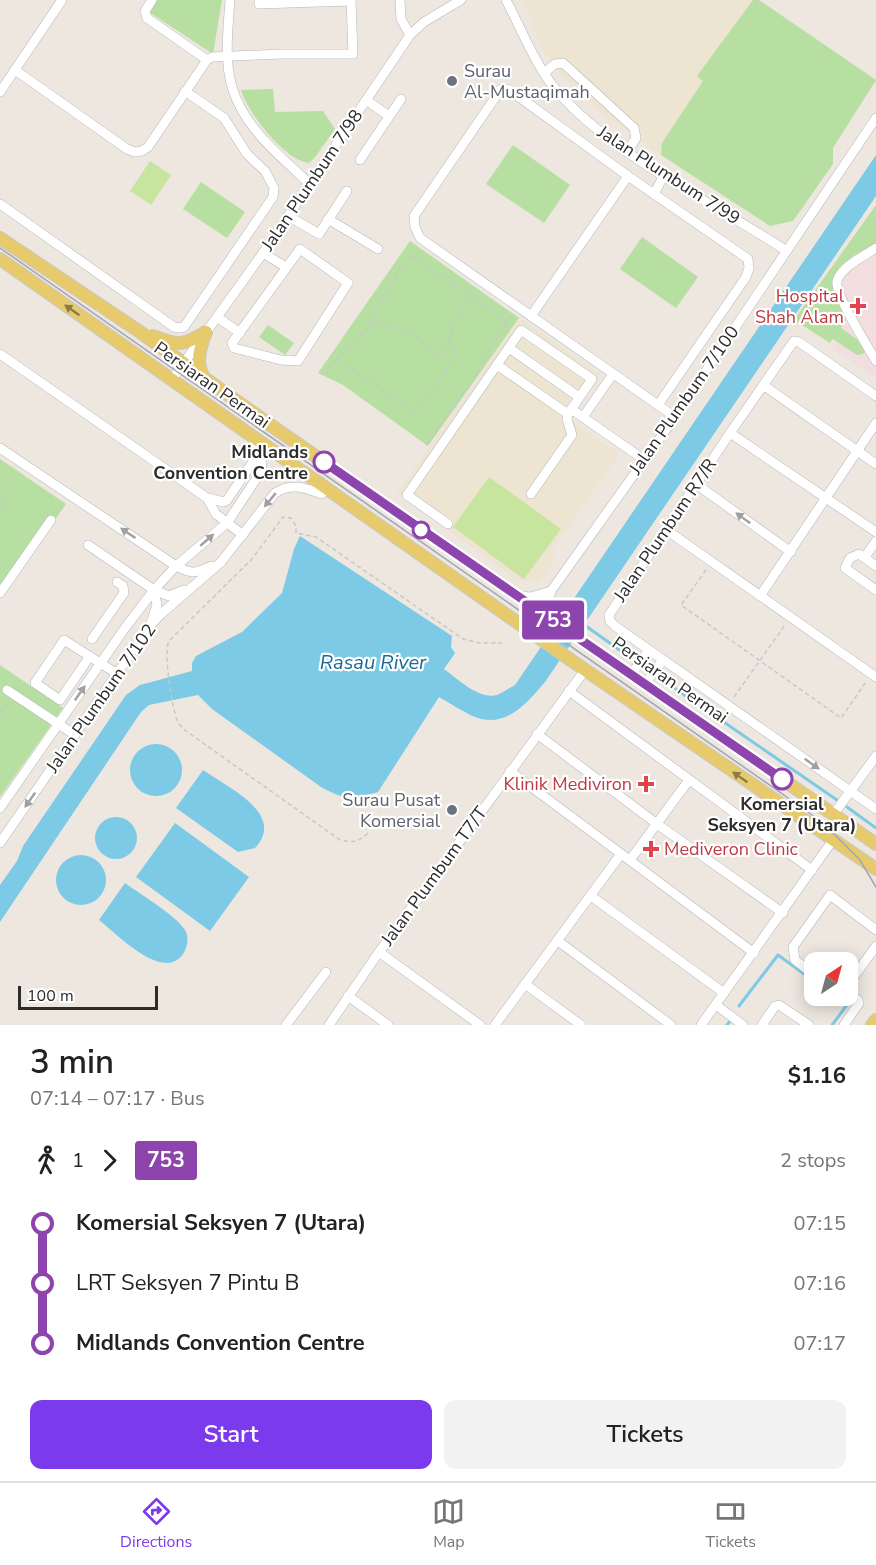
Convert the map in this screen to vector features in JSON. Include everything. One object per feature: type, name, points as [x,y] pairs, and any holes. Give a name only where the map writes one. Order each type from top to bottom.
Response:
[{"type":"main road","name":"Persiaran Permai","points":[[0,238],[140,332],[180,369],[204,378],[876,844]]},
{"type":"main road","name":"Persiaran Permai","points":[[0,259],[225,416],[257,445],[876,869]]},
{"type":"main road","points":[[140,332],[175,345],[186,344],[206,332]]},
{"type":"main road","points":[[204,378],[200,371],[198,353],[206,332]]},
{"type":"main road","points":[[106,333],[126,338],[180,369],[230,412],[257,445],[322,494],[478,604],[531,632]]},
{"type":"main road","points":[[872,1025],[876,1020]]},
{"type":"street","points":[[0,92],[62,0]]},
{"type":"street","points":[[152,0],[145,11],[147,18],[207,60]]},
{"type":"street","points":[[230,0],[227,57],[232,87],[242,110],[260,135],[310,183]]},
{"type":"street","points":[[15,70],[127,149],[135,152],[142,151],[153,141],[185,91],[207,60],[212,57],[353,54],[351,0],[259,4],[259,0]]},
{"type":"street","points":[[400,0],[401,19],[410,35]]},
{"type":"street","name":"Jalan Plumbum 7/98","points":[[180,369],[263,253],[410,35],[424,22],[461,0]]},
{"type":"street","name":"Jalan Plumbum 7/99","points":[[506,0],[544,73],[581,117],[627,152],[785,250]]},
{"type":"street","points":[[544,73],[558,62],[563,63],[634,128],[636,138],[627,152]]},
{"type":"street","points":[[658,405],[746,277],[749,268],[748,259],[508,89],[501,89],[414,216],[415,227],[420,238],[675,417]]},
{"type":"street","points":[[0,204],[174,327],[182,328],[273,197],[274,188],[265,171],[247,154],[224,118],[185,91]]},
{"type":"street","points":[[360,160],[401,99]]},
{"type":"street","points":[[366,100],[389,116]]},
{"type":"street","name":"Jalan Plumbum 7/100","points":[[551,591],[675,417],[785,250],[876,118]]},
{"type":"street","points":[[602,157],[614,142]]},
{"type":"street","points":[[654,194],[664,175]]},
{"type":"street","points":[[531,316],[628,176]]},
{"type":"street","points":[[288,216],[319,234],[347,191]]},
{"type":"street","points":[[328,219],[378,249]]},
{"type":"street","points":[[876,248],[849,266],[837,282],[839,296],[876,361]]},
{"type":"street","points":[[302,249],[347,281],[348,286],[298,361],[290,362],[234,348],[232,343],[240,333],[298,250],[302,249]]},
{"type":"street","points":[[263,253],[286,267]]},
{"type":"street","points":[[217,317],[240,333]]},
{"type":"street","points":[[448,524],[407,495],[521,330],[592,379],[569,412],[567,419],[572,435],[531,494]]},
{"type":"street","name":"Jalan Plumbum R7/R","points":[[876,396],[799,342],[790,345],[609,615],[610,621],[615,626],[876,809]]},
{"type":"street","points":[[509,348],[579,398]]},
{"type":"street","points":[[0,354],[207,498],[224,502],[227,500],[257,445]]},
{"type":"street","points":[[496,365],[569,412],[583,417],[643,459]]},
{"type":"street","points":[[583,417],[613,374]]},
{"type":"street","points":[[763,385],[876,464]]},
{"type":"street","points":[[760,596],[876,423]]},
{"type":"street","points":[[730,433],[876,532]]},
{"type":"street","name":"Jalan Plumbum 7/102","points":[[0,808],[124,628],[154,590],[176,566],[227,523],[262,470],[257,445]]},
{"type":"street","points":[[0,448],[176,566],[190,573],[221,562]]},
{"type":"street","points":[[696,484],[790,552]]},
{"type":"street","name":"Jalan Plumbum 7/102","points":[[0,843],[150,627],[221,562],[281,489],[296,486],[322,494]]},
{"type":"street","points":[[207,498],[216,514],[243,535]]},
{"type":"street","points":[[0,593],[51,520]]},
{"type":"street","points":[[665,530],[874,675]]},
{"type":"street","points":[[865,557],[876,541]]},
{"type":"street","points":[[88,545],[154,590],[169,596],[190,588]]},
{"type":"street","points":[[876,566],[859,554],[850,558],[845,568],[876,590]]},
{"type":"street","points":[[92,639],[124,593],[123,586],[117,582]]},
{"type":"street","points":[[150,627],[157,605],[154,590]]},
{"type":"street","points":[[518,596],[531,597],[551,591],[547,616]]},
{"type":"street","points":[[107,617],[124,628]]},
{"type":"street","points":[[90,656],[60,700],[35,683],[64,640],[90,656],[116,673]]},
{"type":"street","points":[[631,675],[649,650]]},
{"type":"street","points":[[645,684],[663,660]]},
{"type":"street","name":"Jalan Plumbum T7/T","points":[[329,1025],[379,952],[569,691],[580,666]]},
{"type":"street","points":[[569,691],[812,870]]},
{"type":"street","points":[[10,692],[75,735]]},
{"type":"street","points":[[537,734],[657,824],[783,913]]},
{"type":"street","points":[[833,815],[876,756]]},
{"type":"street","points":[[510,771],[754,953]]},
{"type":"street","points":[[630,860],[690,780]]},
{"type":"street","points":[[701,1025],[833,840]]},
{"type":"street","points":[[495,1025],[621,854]]},
{"type":"street","points":[[804,967],[795,960],[793,947],[830,895],[876,930]]},
{"type":"street","points":[[590,898],[720,998],[743,1025]]},
{"type":"street","points":[[558,941],[671,1025]]},
{"type":"street","points":[[858,971],[876,946]]},
{"type":"street","points":[[379,952],[480,1025]]},
{"type":"street","points":[[286,1025],[326,972]]},
{"type":"street","points":[[524,986],[573,1025]]},
{"type":"street","points":[[524,986],[581,1025]]},
{"type":"street","points":[[348,996],[388,1025]]},
{"type":"street","points":[[762,1025],[775,1006],[779,1005],[809,1025]]},
{"type":"street","points":[[844,1025],[858,1006]]},
{"type":"path","points":[[326,374],[350,343],[368,328],[377,306],[411,254],[507,321]]},
{"type":"path","points":[[369,325],[397,326],[420,339],[434,354],[440,355],[445,351],[454,323],[472,298]]},
{"type":"path","points":[[426,445],[474,379],[517,307]]},
{"type":"path","points":[[337,358],[412,412],[417,410],[456,357],[457,352],[450,339]]},
{"type":"path","points":[[0,508],[9,493]]},
{"type":"path","points":[[368,833],[360,840],[351,842],[340,840],[186,731],[177,719],[174,704],[166,651],[169,641],[252,559],[283,517],[291,518],[296,526],[296,533],[316,537],[463,639],[480,643],[502,643]]},
{"type":"path","points":[[711,562],[681,605],[841,718],[874,675]]},
{"type":"path","points":[[728,706],[790,617]]},
{"type":"path","points":[[0,714],[10,692]]},
{"type":"shaded area","points":[[522,0],[756,0],[773,222],[657,152],[608,118],[561,75],[543,50]]},
{"type":"shaded area","name":"Hospital Shah Alam","points":[[876,243],[876,379],[832,348],[836,341],[857,355],[861,342],[841,328],[833,280],[843,263]]},
{"type":"shaded area","points":[[520,318],[600,374],[569,419],[619,454],[552,550],[554,561],[542,578],[537,581],[518,580],[397,493]]},
{"type":"green space","points":[[157,0],[222,0],[213,54],[149,12]]},
{"type":"green space","points":[[753,0],[759,0],[876,80],[833,148],[833,164],[793,221],[770,226],[661,155],[662,143],[703,81],[697,76]]},
{"type":"green space","points":[[273,89],[275,112],[323,111],[335,129],[309,163],[299,160],[278,145],[251,111],[241,90]]},
{"type":"green space","points":[[513,145],[570,185],[544,223],[486,184]]},
{"type":"green space","points":[[150,161],[171,175],[151,205],[130,191]]},
{"type":"green space","points":[[201,182],[245,212],[227,238],[183,209]]},
{"type":"green space","points":[[876,205],[876,243],[845,262],[839,268],[833,284],[834,293],[846,319],[841,328],[861,342],[866,349],[863,354],[857,355],[833,339],[830,343],[794,320]]},
{"type":"green space","points":[[642,237],[698,277],[676,308],[620,269]]},
{"type":"green space","points":[[410,241],[519,318],[428,446],[343,385],[318,373]]},
{"type":"green space","points":[[268,325],[294,343],[285,355],[259,337]]},
{"type":"green space","points":[[0,459],[66,504],[0,597]]},
{"type":"green space","points":[[489,477],[561,529],[524,579],[453,527]]},
{"type":"green space","points":[[0,665],[63,708],[0,797]]},
{"type":"water","name":"Rasau River","points":[[876,155],[876,196],[545,682],[524,705],[506,716],[486,720],[470,715],[439,697],[378,792],[343,797],[321,787],[212,709],[198,695],[149,705],[141,712],[0,922],[0,885],[17,861],[23,846],[126,695],[140,685],[192,671],[192,663],[196,656],[242,632],[282,593],[294,549],[300,536],[452,636],[451,647],[455,653],[444,669],[462,683],[476,692],[490,696],[497,695],[515,685]]},
{"type":"water","points":[[156,744],[166,746],[174,752],[180,760],[182,770],[180,780],[174,788],[166,794],[156,796],[146,794],[138,788],[132,780],[130,770],[132,760],[138,752],[146,746]]},
{"type":"water","points":[[203,770],[238,793],[259,813],[264,824],[263,836],[255,848],[238,852],[176,808]]},
{"type":"water","points":[[116,817],[131,823],[137,838],[131,853],[116,859],[101,853],[95,838],[101,823]]},
{"type":"water","points":[[175,823],[249,877],[210,931],[136,877]]},
{"type":"water","points":[[81,855],[95,859],[102,866],[106,880],[102,894],[95,901],[81,905],[67,901],[60,894],[56,880],[60,866],[67,859]]},
{"type":"water","points":[[125,883],[168,913],[186,932],[186,949],[174,961],[164,963],[140,953],[99,920]]},
{"type":"waterway","points":[[583,624],[635,661]]},
{"type":"waterway","points":[[657,676],[837,800]]},
{"type":"waterway","points":[[847,807],[876,828]]},
{"type":"waterway","points":[[739,1006],[778,955],[804,974]]},
{"type":"waterway","points":[[832,1025],[846,1006]]},
{"type":"waterway","points":[[727,1025],[730,1021]]},
{"type":"tram line","points":[[0,248],[823,823],[860,860],[876,887]]},
{"type":"bus line","name":"753","points":[[324,462],[782,779]]},
{"type":"place","name":"Surau Al-Mustaqimah","points":[[452,81]]},
{"type":"place","name":"Hospital Shah Alam","points":[[858,306]]},
{"type":"place","name":"Midlands Convention Centre","points":[[324,462]]},
{"type":"place","name":"Komersial Seksyen 7 (Utara)","points":[[782,779]]},
{"type":"place","name":"Klinik Mediviron","points":[[646,784]]},
{"type":"place","name":"Surau Pusat Komersial","points":[[452,810]]},
{"type":"place","name":"Mediveron Clinic","points":[[651,849]]}]
